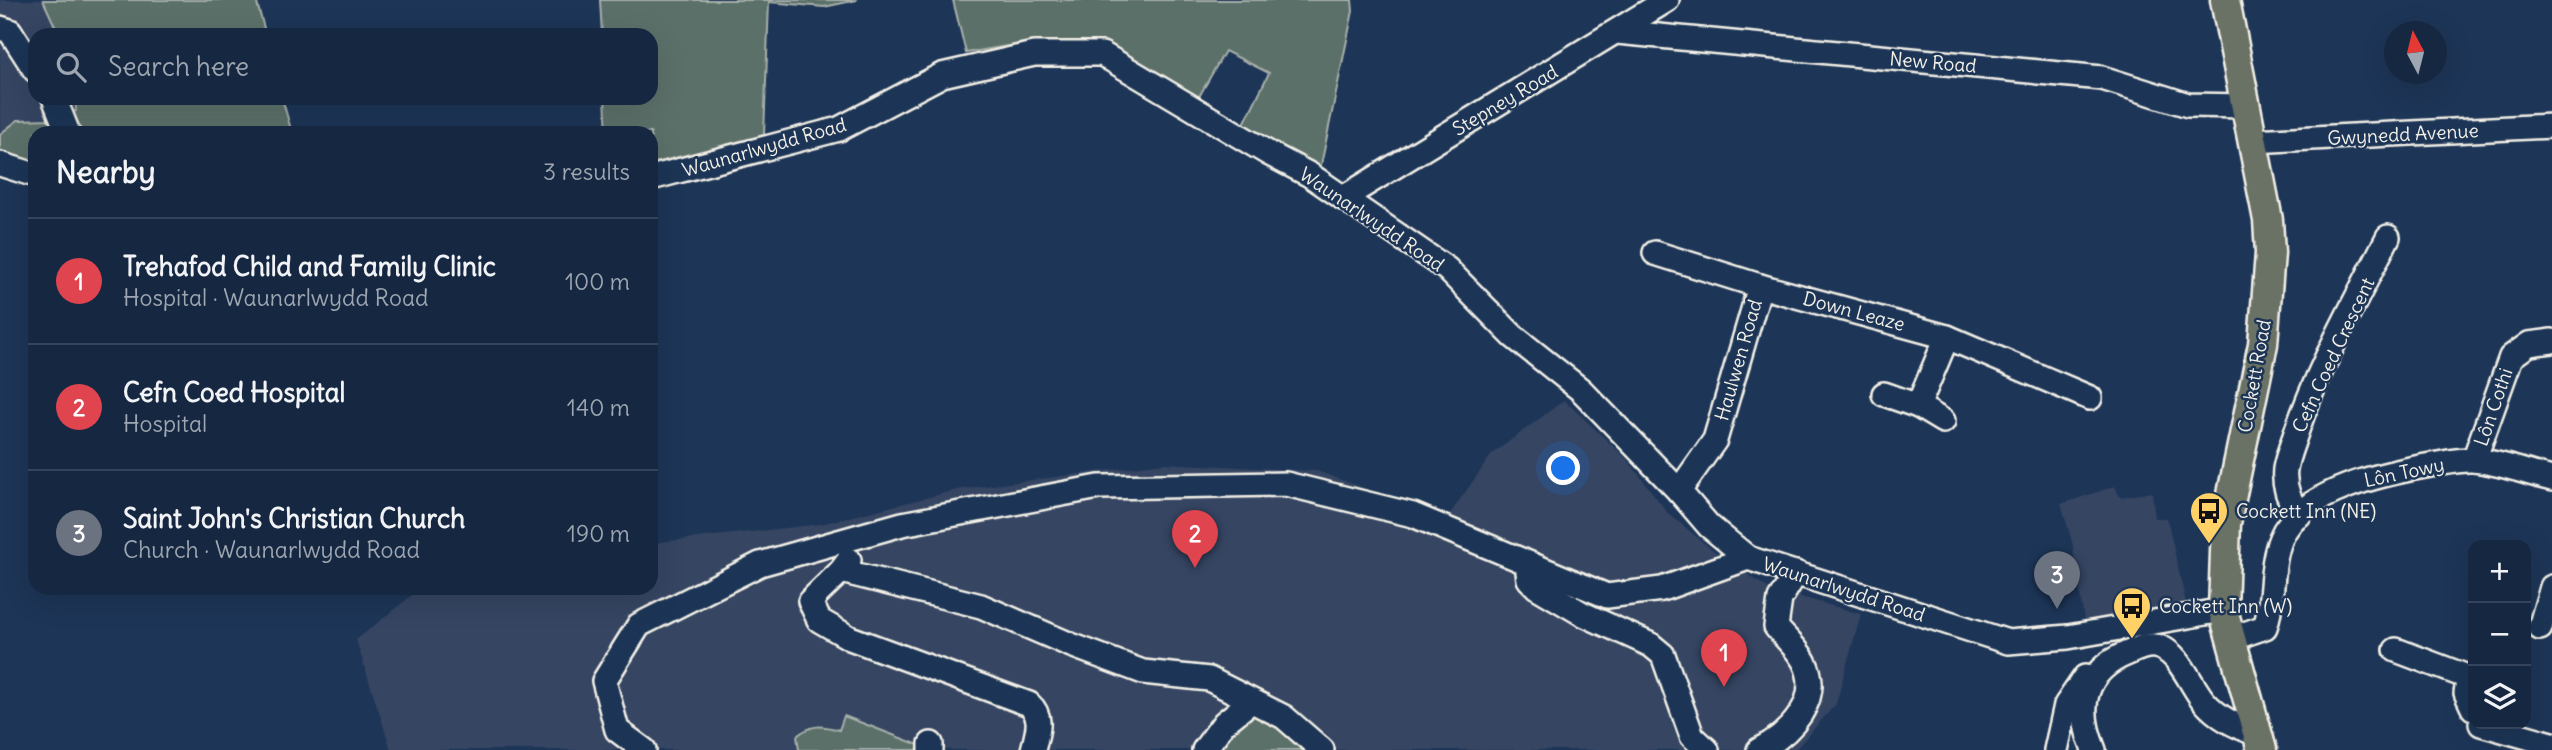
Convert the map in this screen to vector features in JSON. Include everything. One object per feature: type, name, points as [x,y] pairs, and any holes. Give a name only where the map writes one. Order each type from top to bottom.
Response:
[{"type":"main road","name":"Cockett Road","points":[[2225,0],[2268,220],[2270,253],[2263,344],[2226,523],[2223,610],[2259,742]]},
{"type":"street","name":"Stepney Road","points":[[1343,198],[1667,0]]},
{"type":"street","points":[[0,28],[10,32],[28,60]]},
{"type":"street","name":"New Road","points":[[1617,32],[2102,78],[2188,105],[2246,106]]},
{"type":"street","name":"Waunarlwydd Road","points":[[658,176],[839,129],[942,75],[1034,54],[1102,54],[1257,147],[1310,175],[1447,269],[1513,336],[1581,390],[1679,491],[1709,526],[1748,558],[2008,642],[2068,637],[2223,610]]},
{"type":"street","points":[[57,105],[65,126]]},
{"type":"street","name":"Gwynedd Avenue","points":[[2253,141],[2552,126]]},
{"type":"street","points":[[0,164],[28,173]]},
{"type":"street","name":"Cefn Coed Crescent","points":[[2299,515],[2290,502],[2286,489],[2285,470],[2291,448],[2317,380],[2388,237]]},
{"type":"street","name":"Haulwen Road","points":[[1655,253],[1760,286],[1715,440],[1679,491]]},
{"type":"street","name":"Down Leaze","points":[[1760,286],[1947,337],[2090,398]]},
{"type":"street","points":[[1918,406],[1947,337]]},
{"type":"street","name":"Lôn Cothi","points":[[2474,460],[2511,357],[2529,344],[2552,341]]},
{"type":"street","points":[[1884,394],[1918,406],[1943,421]]},
{"type":"street","name":"Lôn Towy","points":[[2230,639],[2265,627],[2270,614],[2275,560],[2282,536],[2299,515],[2323,498],[2357,482],[2419,467],[2474,460],[2552,479]]},
{"type":"street","points":[[645,750],[617,730],[604,681],[639,625],[760,564],[902,524],[1099,487],[1286,484],[1413,515],[1607,596],[1662,589],[1748,558]]},
{"type":"street","points":[[866,534],[841,571],[810,601],[819,620],[850,638],[1029,704],[1038,716],[1039,727],[1033,750]]},
{"type":"street","points":[[1530,564],[1529,579],[1537,587],[1581,613],[1651,645],[1663,655],[1692,736],[1707,750]]},
{"type":"street","points":[[841,571],[981,606],[1071,645],[1143,672],[1209,679],[1284,717],[1322,750]]},
{"type":"street","points":[[1759,750],[1784,732],[1810,699],[1811,680],[1805,663],[1776,627],[1780,598],[1796,573]]},
{"type":"street","points":[[2540,628],[2552,587]]},
{"type":"street","points":[[2056,750],[2066,705],[2079,683],[2091,671],[2145,646],[2157,646],[2177,662],[2203,701],[2230,724],[2259,742]]},
{"type":"street","points":[[2396,650],[2468,677]]},
{"type":"street","points":[[2094,750],[2084,723],[2084,704],[2089,688],[2109,661]]},
{"type":"street","points":[[1204,750],[1224,723],[1250,702]]},
{"type":"street","points":[[2499,729],[2552,744]]},
{"type":"shaded area","points":[[0,0],[43,0],[56,28],[28,28],[28,105],[76,105],[77,111],[50,119],[18,120],[0,134]]},
{"type":"shaded area","points":[[1564,400],[1627,459],[1668,513],[1710,548],[1766,587],[1861,614],[1836,704],[1795,750],[391,750],[356,640],[412,595],[658,595],[658,542],[821,524],[961,489],[1164,463],[1317,471],[1447,518],[1492,454]]},
{"type":"shaded area","points":[[2115,486],[2120,497],[2152,492],[2155,518],[2167,518],[2189,616],[2086,633],[2072,542],[2061,504]]},
{"type":"green space","points":[[43,0],[256,0],[264,28],[56,28]]},
{"type":"green space","points":[[600,0],[857,0],[824,7],[769,2],[764,135],[658,162],[658,126],[607,126],[605,105],[658,105],[658,28],[602,28]]},
{"type":"green space","points":[[953,0],[1352,0],[1353,11],[1319,175],[1240,132],[1269,73],[1225,51],[1196,102],[1103,51],[1037,41],[966,53]]},
{"type":"green space","points":[[76,105],[284,105],[290,126],[28,126],[28,168],[0,159],[0,134],[18,120],[50,119],[76,111]]},
{"type":"green space","points":[[1248,713],[1263,713],[1315,750],[1211,750]]},
{"type":"green space","points":[[844,716],[919,745],[917,750],[799,750],[797,736],[802,732],[817,727],[839,730]]},
{"type":"place","name":"Cockett Inn (NE)","points":[[2209,545]]},
{"type":"place","name":"Cefn Coed Hospital","points":[[1195,568]]},
{"type":"place","name":"Saint John's Christian Church","points":[[2057,609]]},
{"type":"place","name":"Cockett Inn (W)","points":[[2132,640]]},
{"type":"place","name":"Trehafod Child and Family Clinic","points":[[1724,687]]}]
